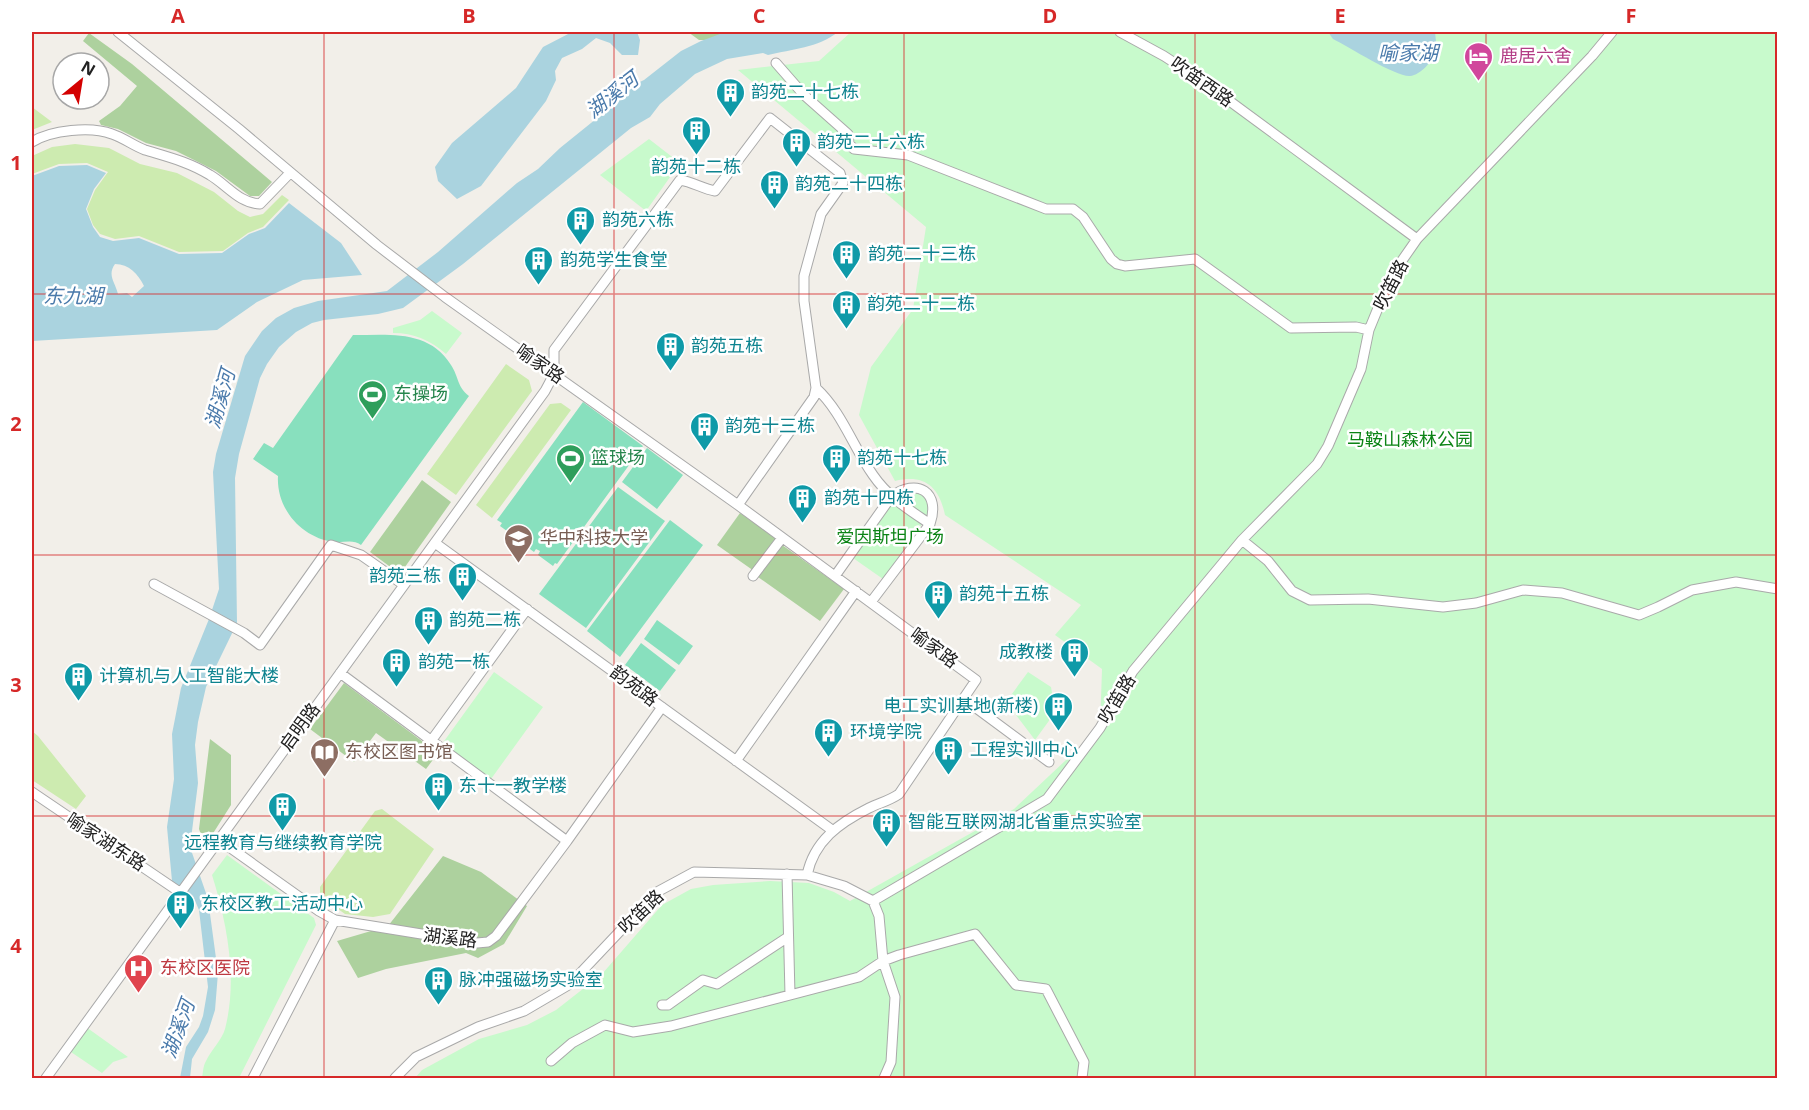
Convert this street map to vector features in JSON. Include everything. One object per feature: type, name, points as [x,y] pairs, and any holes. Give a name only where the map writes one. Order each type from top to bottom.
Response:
[{"type":"street","name":"喻家路","points":[[118,32],[377,245],[445,297],[738,505],[976,680],[964,699]]},
{"type":"street","name":"吹笛西路","points":[[1120,32],[1184,68],[1417,239]]},
{"type":"street","name":"吹笛路","points":[[395,1078],[416,1057],[478,1028],[524,1011],[570,984],[657,892],[694,872],[807,875],[844,886],[873,901],[1047,800],[1100,728],[1134,671],[1242,540],[1317,464],[1328,446],[1361,369],[1370,330],[1394,272],[1417,239],[1592,56],[1612,32]]},
{"type":"street","points":[[776,63],[804,94],[848,134],[849,144],[854,149],[908,155],[1046,209],[1074,209],[1083,217],[1111,259],[1117,264],[1125,266],[1194,259],[1291,328],[1356,327],[1370,330]]},
{"type":"street","points":[[554,374],[554,350],[680,180],[715,191],[770,118],[840,173],[843,183],[821,214],[804,276],[804,301],[816,388],[814,397],[738,505]]},
{"type":"street","points":[[32,142],[51,135],[73,131],[89,129],[106,131],[139,147],[180,160],[210,174],[250,203],[260,204],[290,173]]},
{"type":"street","name":"启明路","points":[[46,1078],[435,543],[554,374]]},
{"type":"street","points":[[816,388],[828,400],[872,475],[891,497],[930,524]]},
{"type":"street","points":[[835,576],[891,497],[901,489],[914,487],[925,492],[932,500],[934,511],[930,524],[871,602]]},
{"type":"street","points":[[753,576],[782,537]]},
{"type":"street","points":[[1242,540],[1268,561],[1292,591],[1310,600],[1368,599],[1443,608],[1476,603],[1523,590],[1562,593],[1639,615],[1692,590],[1737,582],[1778,589]]},
{"type":"street","name":"韵苑路","points":[[435,543],[832,830]]},
{"type":"street","points":[[154,585],[241,632],[260,645],[331,545],[361,555],[404,585]]},
{"type":"street","points":[[736,761],[856,591]]},
{"type":"street","points":[[431,741],[526,609]]},
{"type":"street","points":[[340,673],[567,841]]},
{"type":"street","points":[[807,875],[810,858],[832,830],[869,808],[899,794],[964,699],[1049,762]]},
{"type":"street","name":"湖溪路","points":[[335,920],[477,943],[488,942],[496,936],[567,841],[662,707]]},
{"type":"street","name":"喻家湖东路","points":[[32,792],[181,892]]},
{"type":"street","points":[[218,839],[335,920],[253,1078]]},
{"type":"street","points":[[787,874],[790,994]]},
{"type":"street","points":[[873,901],[879,916],[883,961],[895,997],[891,1062],[884,1078]]},
{"type":"street","points":[[551,1061],[572,1043],[605,1025],[633,1032],[671,1026],[859,976],[883,961],[899,955],[975,934],[1016,985],[1046,989],[1084,1062],[1082,1078]]},
{"type":"street","points":[[662,1005],[668,1005],[703,980],[717,984],[788,937]]},
{"type":"green space","points":[[688,32],[747,32],[741,40],[699,40]]},
{"type":"green space","name":"马鞍山森林公园","points":[[851,32],[1777,32],[1777,1078],[415,1078],[422,1070],[479,1039],[527,1025],[556,1010],[602,974],[662,905],[691,889],[770,881],[809,883],[834,892],[850,901],[1014,809],[1100,728],[1102,669],[1055,635],[1081,605],[945,515],[939,496],[929,484],[914,479],[895,481],[859,415],[871,367],[913,309],[926,227],[738,70],[819,61]]},
{"type":"green space","points":[[89,33],[132,64],[272,182],[259,196],[250,196],[216,171],[176,151],[146,143],[118,129],[101,125],[99,121],[120,106],[137,86],[111,64],[111,51],[95,51],[83,41]]},
{"type":"green space","points":[[32,107],[52,122],[32,130]]},
{"type":"green space","points":[[649,139],[680,163],[646,211],[600,175]]},
{"type":"green space","points":[[75,144],[109,148],[140,164],[177,173],[214,192],[238,211],[250,217],[263,214],[282,195],[289,200],[263,227],[248,233],[223,251],[179,252],[139,236],[115,239],[100,234],[93,225],[87,209],[95,190],[108,172],[87,163],[59,164],[32,174],[32,156],[52,147]]},
{"type":"green space","points":[[432,311],[462,333],[446,354],[421,338],[393,333],[393,328],[420,320]]},
{"type":"green space","name":"东操场","points":[[353,335],[407,336],[431,345],[442,353],[454,369],[462,389],[469,396],[361,545],[355,542],[334,542],[322,539],[302,528],[293,520],[281,500],[278,476],[253,459],[264,443],[273,448]]},
{"type":"green space","points":[[506,364],[529,380],[532,391],[456,495],[427,474]]},
{"type":"green space","name":"篮球场","points":[[583,402],[643,446],[557,564],[553,566],[538,555],[540,551],[536,549],[534,552],[519,541],[521,538],[517,535],[515,537],[500,526],[502,523],[497,520]]},
{"type":"green space","points":[[561,403],[571,410],[492,518],[476,505],[550,404]]},
{"type":"green space","points":[[647,448],[683,475],[657,509],[622,482]]},
{"type":"green space","points":[[422,480],[451,502],[400,574],[370,552]]},
{"type":"green space","points":[[618,487],[665,521],[586,628],[539,594]]},
{"type":"green space","name":"爱因斯坦广场","points":[[909,492],[918,493],[927,498],[930,509],[927,517],[883,579],[853,558],[896,497]]},
{"type":"green space","points":[[740,513],[777,539],[754,571],[717,545]]},
{"type":"green space","points":[[670,520],[703,545],[620,657],[587,631]]},
{"type":"green space","points":[[782,545],[844,589],[820,621],[758,577]]},
{"type":"green space","points":[[657,620],[693,646],[679,665],[644,639]]},
{"type":"green space","points":[[641,643],[676,670],[660,691],[625,665]]},
{"type":"green space","points":[[494,672],[543,707],[491,779],[442,744]]},
{"type":"green space","points":[[1028,672],[1051,687],[1054,704],[1059,707],[1035,740],[1006,702]]},
{"type":"green space","points":[[344,683],[438,753],[426,769],[376,733],[354,762],[310,729]]},
{"type":"green space","points":[[32,731],[86,796],[76,809],[32,780]]},
{"type":"green space","points":[[210,739],[231,755],[231,805],[205,846],[199,829]]},
{"type":"green space","points":[[382,809],[434,849],[390,914],[373,917],[345,914],[320,896],[320,887],[375,811]]},
{"type":"green space","points":[[227,855],[314,918],[316,925],[239,1078],[202,1078],[205,1063],[224,1033],[229,1010],[231,971],[229,951],[212,875]]},
{"type":"green space","points":[[443,856],[481,872],[527,906],[504,944],[478,958],[466,953],[386,969],[358,978],[337,941],[388,926]]},
{"type":"green space","points":[[86,1027],[128,1057],[113,1062],[102,1073],[68,1050]]},
{"type":"water","points":[[572,32],[637,32],[640,40],[638,55],[622,55],[610,43],[596,38],[582,49],[562,58],[555,71],[556,80],[546,101],[481,186],[457,199],[438,181],[435,167],[452,143],[516,88],[543,47]]},
{"type":"water","points":[[838,32],[822,42],[804,47],[768,55],[763,53],[727,59],[695,74],[660,104],[650,117],[631,128],[463,264],[403,308],[378,314],[312,323],[296,332],[279,347],[267,364],[260,378],[239,454],[235,478],[237,623],[206,687],[195,745],[198,783],[190,847],[208,899],[218,973],[215,1010],[208,1032],[192,1059],[190,1078],[180,1078],[186,1047],[203,1016],[208,987],[199,910],[193,896],[172,881],[167,827],[174,779],[172,734],[181,688],[219,589],[213,472],[216,454],[245,356],[262,331],[276,318],[294,308],[318,301],[387,291],[438,252],[517,183],[538,169],[617,102],[625,89],[644,80],[681,51],[701,41],[720,34]]},
{"type":"water","name":"喻家湖","points":[[1328,32],[1435,32],[1437,51],[1418,73],[1410,76],[1403,75],[1333,39]]},
{"type":"water","name":"东九湖","points":[[87,165],[106,173],[94,189],[86,209],[100,237],[113,241],[139,238],[179,254],[222,253],[249,234],[265,228],[289,203],[341,243],[362,275],[303,280],[257,302],[217,330],[32,341],[32,176],[59,166]],"holes":[[[115,264],[132,270],[144,286],[132,297],[127,293],[118,294],[112,272]]]},
{"type":"place","name":"鹿居六舍","points":[[1479,82]]},
{"type":"place","name":"韵苑二十七栋","points":[[730,118]]},
{"type":"place","name":"韵苑十二栋","points":[[696,156]]},
{"type":"place","name":"韵苑二十六栋","points":[[796,168]]},
{"type":"place","name":"韵苑二十四栋","points":[[774,210]]},
{"type":"place","name":"韵苑六栋","points":[[581,246]]},
{"type":"place","name":"韵苑二十三栋","points":[[847,280]]},
{"type":"place","name":"韵苑学生食堂","points":[[539,286]]},
{"type":"place","name":"韵苑二十二栋","points":[[846,330]]},
{"type":"place","name":"韵苑五栋","points":[[670,372]]},
{"type":"place","name":"东操场","points":[[373,420]]},
{"type":"place","name":"韵苑十三栋","points":[[704,452]]},
{"type":"place","name":"篮球场","points":[[570,484]]},
{"type":"place","name":"韵苑十七栋","points":[[836,484]]},
{"type":"place","name":"韵苑十四栋","points":[[803,524]]},
{"type":"place","name":"华中科技大学","points":[[519,564]]},
{"type":"place","name":"韵苑三栋","points":[[462,602]]},
{"type":"place","name":"韵苑十五栋","points":[[938,620]]},
{"type":"place","name":"韵苑二栋","points":[[428,646]]},
{"type":"place","name":"成教楼","points":[[1074,678]]},
{"type":"place","name":"韵苑一栋","points":[[397,688]]},
{"type":"place","name":"计算机与人工智能大楼","points":[[78,702]]},
{"type":"place","name":"电工实训基地(新楼)","points":[[1059,732]]},
{"type":"place","name":"环境学院","points":[[829,758]]},
{"type":"place","name":"工程实训中心","points":[[949,776]]},
{"type":"place","name":"东校区图书馆","points":[[324,778]]},
{"type":"place","name":"东十一教学楼","points":[[438,812]]},
{"type":"place","name":"远程教育与继续教育学院","points":[[283,832]]},
{"type":"place","name":"智能互联网湖北省重点实验室","points":[[887,848]]},
{"type":"place","name":"东校区教工活动中心","points":[[180,930]]},
{"type":"place","name":"东校区医院","points":[[139,994]]},
{"type":"place","name":"脉冲强磁场实验室","points":[[438,1006]]},
{"type":"water label","name":"湖溪河","points":[[612,95]]},
{"type":"water label","name":"湖溪河","points":[[220,399]]},
{"type":"water label","name":"湖溪河","points":[[178,1029]]}]
